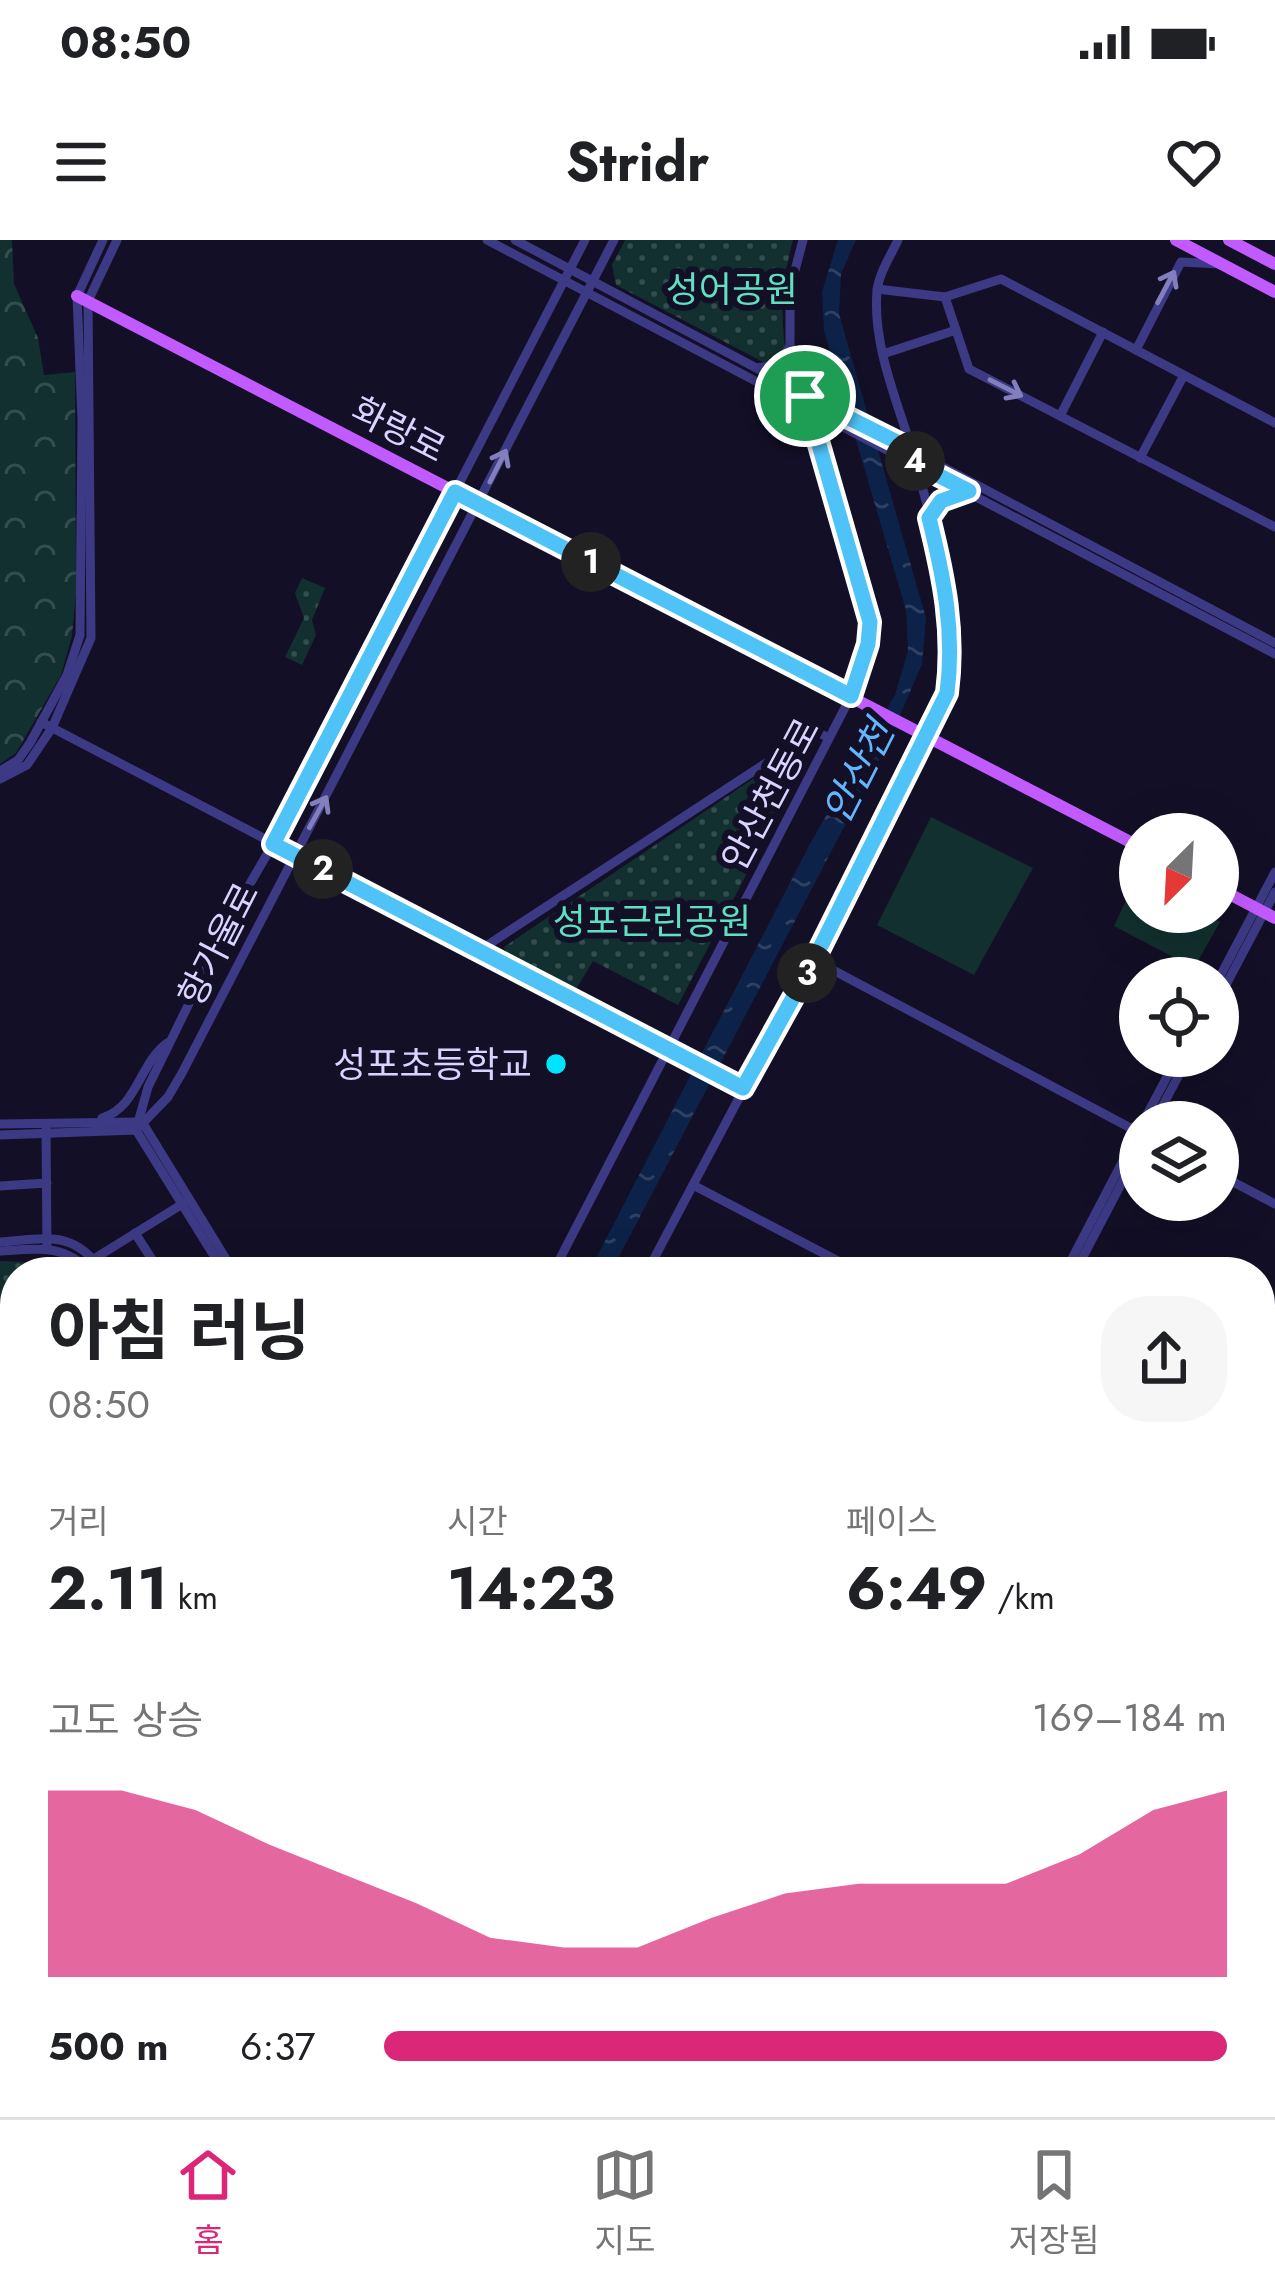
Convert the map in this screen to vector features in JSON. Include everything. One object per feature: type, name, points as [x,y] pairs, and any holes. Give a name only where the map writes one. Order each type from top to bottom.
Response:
[{"type":"main road","points":[[1176,240],[1275,292]]},
{"type":"main road","points":[[1229,240],[1275,264]]},
{"type":"main road","name":"화랑로","points":[[82,298],[1119,836]]},
{"type":"street","points":[[0,775],[18,760],[41,722],[67,675],[80,635],[82,298],[103,240]]},
{"type":"street","points":[[0,775],[27,765],[52,728],[92,638],[82,298],[117,240]]},
{"type":"street","points":[[487,240],[757,368],[807,402]]},
{"type":"street","points":[[515,240],[569,268],[590,286],[807,402],[1275,643]]},
{"type":"street","name":"항가울로","points":[[139,1126],[148,1087],[237,906],[585,240]]},
{"type":"street","name":"항가울로","points":[[139,1126],[176,1085],[614,240]]},
{"type":"street","name":"안산천동로","points":[[561,1257],[851,696],[868,644],[870,622],[790,346],[790,289],[803,240]]},
{"type":"street","points":[[898,240],[878,289],[876,310],[907,453]]},
{"type":"street","points":[[1136,350],[1181,262],[1221,264]]},
{"type":"street","points":[[878,289],[945,297],[1001,279],[1275,423]]},
{"type":"street","points":[[945,297],[968,369],[1275,527]]},
{"type":"street","points":[[883,353],[956,330]]},
{"type":"street","points":[[1060,416],[1103,332]]},
{"type":"street","points":[[757,368],[773,367],[790,346]]},
{"type":"street","points":[[1141,458],[1184,375]]},
{"type":"street","points":[[824,411],[898,443],[916,464],[1275,654]]},
{"type":"street","points":[[655,1257],[814,960],[920,732],[947,693],[953,649],[945,580],[916,464]]},
{"type":"street","points":[[929,518],[941,501],[969,491]]},
{"type":"street","points":[[41,722],[743,1088]]},
{"type":"street","points":[[480,950],[815,731],[829,738]]},
{"type":"street","points":[[1234,957],[1265,913],[1275,872]]},
{"type":"street","points":[[1239,961],[1275,892]]},
{"type":"street","points":[[814,960],[1119,1118]]},
{"type":"street","name":"항가울로","points":[[86,1122],[120,1110],[151,1058],[171,1040]]},
{"type":"street","points":[[0,1135],[86,1122],[139,1126]]},
{"type":"street","points":[[0,1124],[139,1126]]},
{"type":"street","points":[[139,1126],[216,1257]]},
{"type":"street","points":[[46,1128],[47,1244]]},
{"type":"street","points":[[1073,1257],[1119,1169]]},
{"type":"street","points":[[0,1186],[47,1184]]},
{"type":"street","points":[[693,1185],[830,1257]]},
{"type":"street","points":[[1239,1185],[1275,1204]]},
{"type":"street","points":[[1083,1257],[1119,1188]]},
{"type":"street","points":[[102,1257],[185,1202]]},
{"type":"street","points":[[185,1202],[224,1257]]},
{"type":"street","points":[[135,1234],[150,1257]]},
{"type":"street","points":[[0,1246],[74,1242],[83,1257]]},
{"type":"green space","points":[[0,240],[12,240],[14,284],[38,338],[44,375],[75,372],[76,593],[72,636],[61,675],[16,753],[0,764]]},
{"type":"green space","name":"성어공원","points":[[625,240],[793,240],[783,293],[785,347],[778,358],[765,363],[616,285],[612,265]]},
{"type":"green space","points":[[302,578],[325,588],[312,620],[316,635],[302,665],[285,657],[304,618],[295,593]]},
{"type":"green space","name":"성포근린공원","points":[[799,748],[811,751],[678,1005],[593,961],[575,991],[508,956],[504,947]]},
{"type":"green space","points":[[931,817],[1033,868],[974,975],[877,925]]},
{"type":"green space","points":[[1127,933],[1214,933],[1200,957],[1173,957]]},
{"type":"water","name":"안산천","points":[[838,240],[856,240],[841,274],[839,314],[926,618],[922,664],[888,743],[619,1257],[597,1257],[811,842],[895,695],[908,651],[906,610],[824,331],[822,292]]},
{"type":"place","name":"성포초등학교","points":[[556,1064]]},
{"type":"route","points":[[805,396],[911,449],[916,464],[969,491],[941,501],[929,518],[945,580],[953,649],[947,693],[814,960],[743,1088],[273,844],[455,492],[851,696],[870,622],[805,396]]}]
